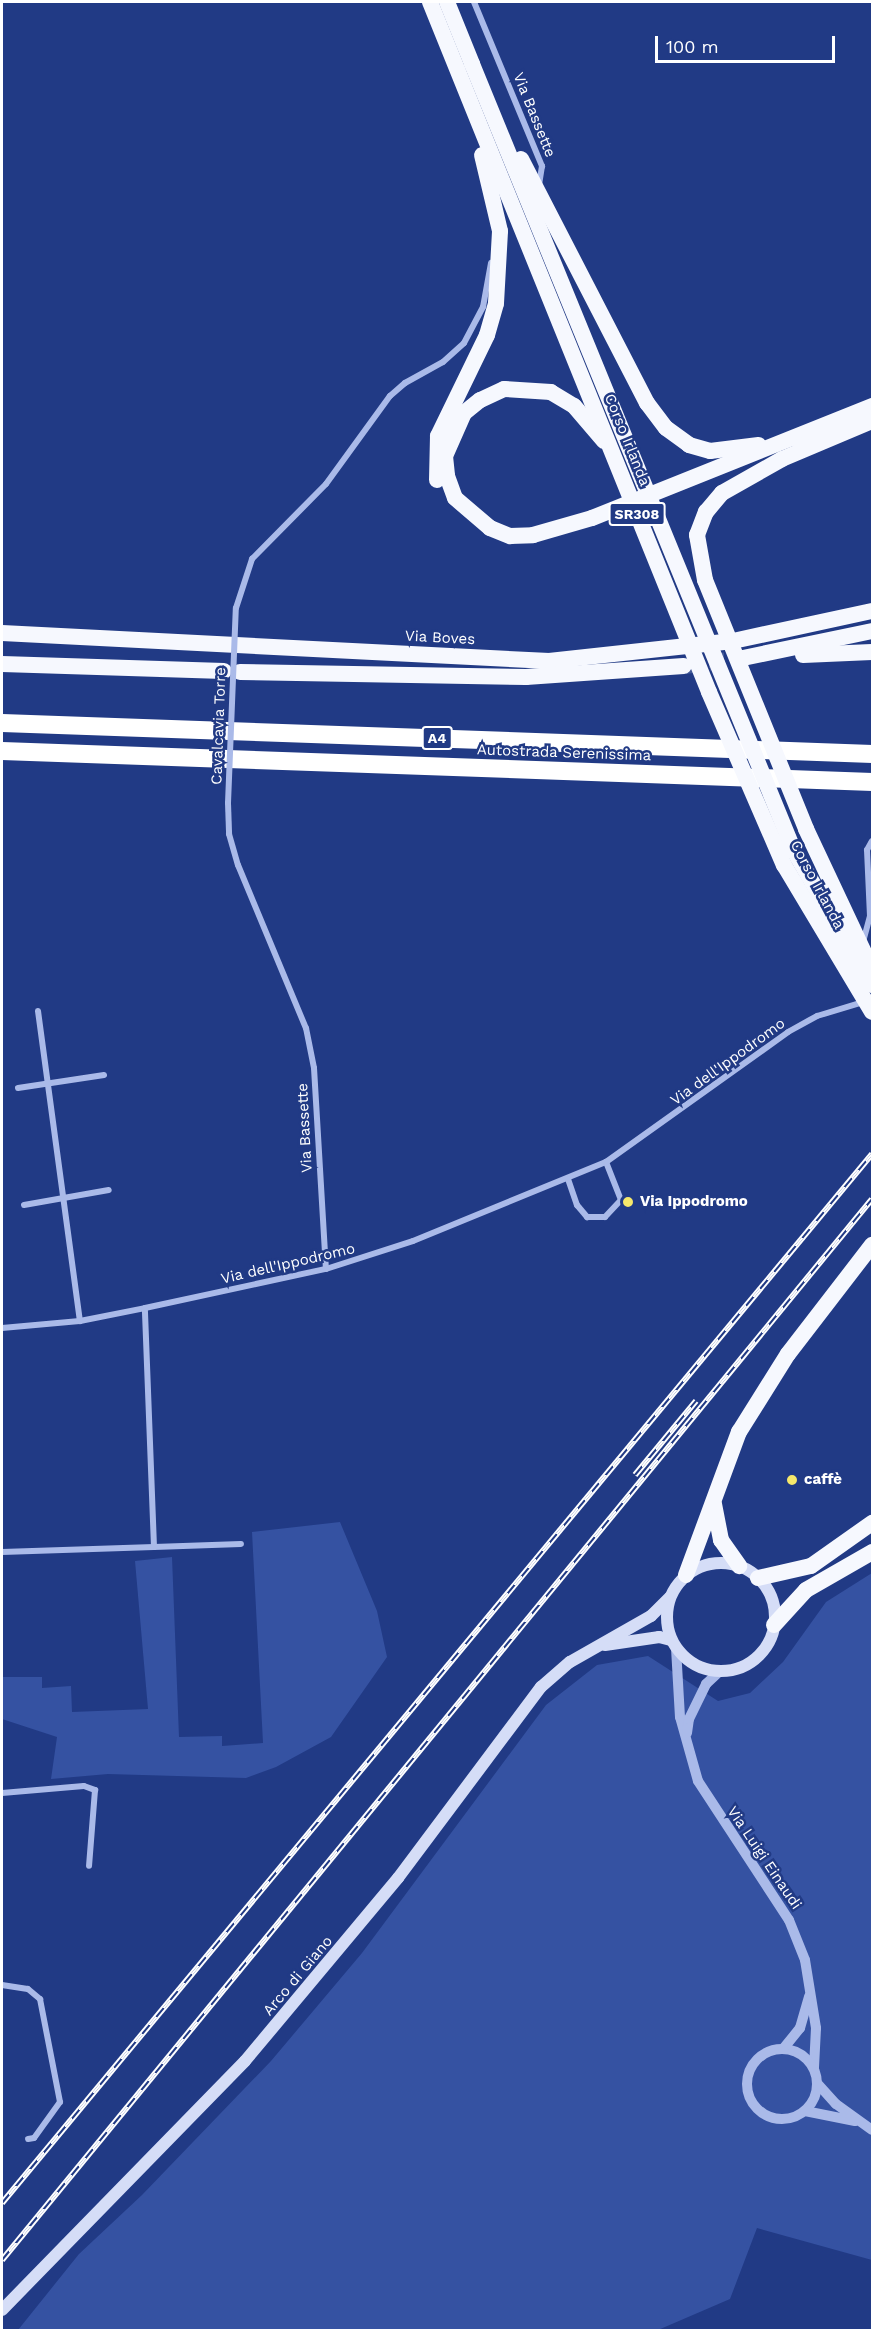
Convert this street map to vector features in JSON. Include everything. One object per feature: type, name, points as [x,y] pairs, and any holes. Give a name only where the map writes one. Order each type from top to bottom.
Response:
[{"type":"highway","name":"Corso Irlanda","points":[[430,2],[615,460],[784,865],[872,1000]]},
{"type":"highway","name":"Corso Irlanda","points":[[447,2],[794,851],[872,1000]]},
{"type":"highway","points":[[472,64],[638,385],[666,428],[689,446],[730,451],[840,419]]},
{"type":"highway","points":[[471,104],[500,231],[501,269],[487,335],[438,436],[447,505],[466,525],[488,538],[510,545],[541,543],[873,421]]},
{"type":"highway","points":[[615,460],[594,427],[574,406],[551,392],[504,389],[480,400],[464,413],[452,433],[445,456],[442,478],[455,498],[489,528],[510,536],[533,535],[592,518],[873,406]]},
{"type":"highway","points":[[828,438],[750,474],[722,493],[706,512],[697,535],[705,580],[801,818],[873,969]]},
{"type":"highway","points":[[781,632],[873,601]]},
{"type":"highway","name":"Via Boves","points":[[2,633],[549,661],[661,651],[781,632],[873,611]]},
{"type":"highway","points":[[873,631],[743,658],[873,652]]},
{"type":"highway","points":[[2,664],[232,672],[526,677],[684,666]]},
{"type":"highway","name":"Autostrada Serenissima","points":[[2,723],[873,754]]},
{"type":"highway","name":"Autostrada Serenissima","points":[[2,751],[873,782]]},
{"type":"highway","points":[[686,1575],[739,1432],[776,1374],[873,1245]]},
{"type":"highway","points":[[714,1503],[721,1540],[739,1566]]},
{"type":"highway","points":[[758,1578],[811,1566],[873,1523]]},
{"type":"highway","points":[[774,1625],[806,1590],[873,1552]]},
{"type":"main road","points":[[712,1564],[739,1566],[758,1578],[774,1607],[774,1625],[768,1643],[756,1658],[739,1667],[720,1671],[701,1667],[674,1644],[666,1619],[670,1597],[686,1575],[712,1564]]},
{"type":"main road","name":"Arco di Giano","points":[[2,2310],[39,2268],[172,2139],[261,2043],[398,1878],[541,1687],[570,1662],[651,1616],[670,1597]]},
{"type":"main road","name":"Arco di Giano","points":[[598,1646],[659,1637],[674,1644]]},
{"type":"street","name":"Via Bassette","points":[[326,484],[360,442],[390,396],[405,383],[443,362],[464,343],[483,307],[496,238],[536,194],[542,178],[536,150],[474,2]]},
{"type":"street","name":"Cavalcavia Torre","points":[[291,990],[238,865],[229,834],[228,803],[236,608],[252,559],[326,484]]},
{"type":"street","points":[[872,1000],[856,975],[857,956],[870,916],[867,850],[873,841]]},
{"type":"street","name":"Via Bassette","points":[[291,990],[306,1028],[314,1068],[326,1269]]},
{"type":"street","name":"Via dell'Ippodromo","points":[[2,1328],[80,1321],[146,1308],[326,1269],[414,1241],[606,1162],[788,1032],[817,1016],[872,1000]]},
{"type":"street","points":[[38,1011],[80,1321]]},
{"type":"street","points":[[18,1088],[104,1075]]},
{"type":"street","points":[[568,1179],[577,1205],[587,1217],[605,1217],[621,1200],[606,1162]]},
{"type":"street","points":[[24,1205],[109,1190]]},
{"type":"street","points":[[146,1308],[154,1547]]},
{"type":"street","points":[[2,1552],[241,1544]]},
{"type":"street","name":"Via Luigi Einaudi","points":[[674,1644],[680,1717],[698,1781],[714,1810],[789,1920],[805,1960],[816,2028],[814,2068]]},
{"type":"street","name":"Via Luigi Einaudi","points":[[686,1742],[689,1719],[706,1684],[720,1671]]},
{"type":"street","points":[[2,1793],[84,1786],[95,1790],[98,1800],[89,1866]]},
{"type":"street","points":[[2,1985],[28,1989],[40,1999],[60,2102],[34,2138],[28,2139]]},
{"type":"street","points":[[783,2049],[800,2028],[810,1993]]},
{"type":"street","points":[[783,2049],[804,2057],[814,2068],[817,2083],[813,2102],[805,2111],[783,2120],[768,2117],[756,2108],[748,2095],[746,2081],[753,2063],[768,2052],[783,2049]]},
{"type":"street","points":[[817,2083],[858,2122],[873,2130]]},
{"type":"street","points":[[805,2111],[858,2122]]},
{"type":"shaded area","points":[[340,1522],[377,1611],[387,1657],[331,1737],[276,1767],[246,1778],[108,1774],[51,1779],[57,1737],[2,1719],[2,1677],[42,1677],[42,1688],[71,1686],[72,1712],[148,1709],[135,1561],[172,1557],[179,1737],[222,1736],[222,1746],[263,1743],[252,1532]]},
{"type":"shaded area","points":[[872,1573],[872,2260],[757,2228],[730,2299],[658,2330],[18,2330],[79,2254],[142,2195],[271,2061],[362,1953],[546,1705],[597,1665],[648,1656],[718,1701],[750,1693],[783,1662],[826,1602]]},
{"type":"tunnel","points":[[685,666],[743,658]]},
{"type":"railway","points":[[2,2203],[872,1154]]},
{"type":"railway","points":[[2,2260],[872,1199]]},
{"type":"railway","points":[[635,1475],[696,1401]]},
{"type":"place","name":"Via Ippodromo","points":[[628,1202]]},
{"type":"place","name":"caffè","points":[[792,1480]]}]
